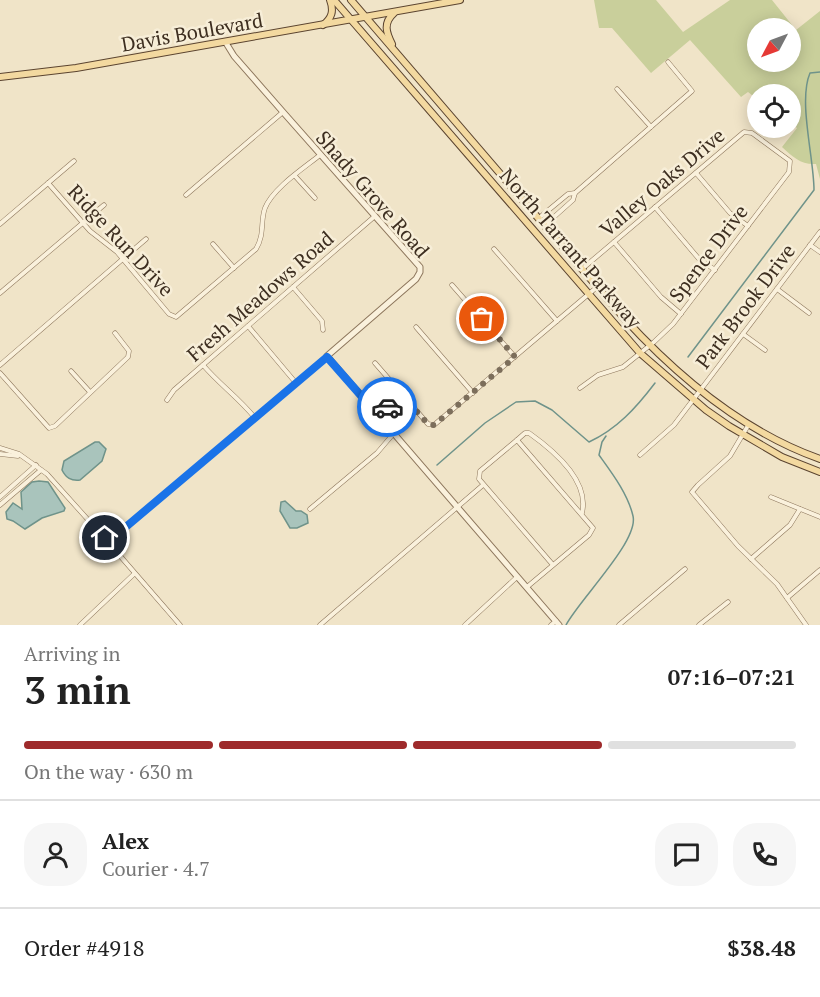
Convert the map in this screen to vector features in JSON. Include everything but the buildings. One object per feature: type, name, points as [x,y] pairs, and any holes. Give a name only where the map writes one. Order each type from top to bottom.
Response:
[{"type":"main road","name":"North Tarrant Parkway","points":[[332,0],[352,20],[640,353],[693,399],[743,435],[783,457],[820,472]]},
{"type":"main road","points":[[321,26],[330,19],[333,9],[332,0]]},
{"type":"main road","name":"North Tarrant Parkway","points":[[351,0],[650,346],[700,390],[750,424],[789,446],[820,459]]},
{"type":"main road","name":"Davis Boulevard","points":[[0,77],[84,67],[460,0]]},
{"type":"main road","points":[[394,50],[386,30],[387,22],[395,12]]},
{"type":"main road","points":[[479,167],[489,159]]},
{"type":"main road","points":[[547,245],[571,268],[578,271],[582,269]]},
{"type":"street","name":"Shady Grove Road","points":[[226,43],[234,56],[420,267],[419,275],[327,357]]},
{"type":"street","points":[[539,218],[568,194],[575,193],[692,91],[668,62]]},
{"type":"street","points":[[617,89],[651,127]]},
{"type":"street","points":[[186,195],[283,112]]},
{"type":"street","name":"Valley Oaks Drive","points":[[582,269],[744,132],[748,131],[791,164]]},
{"type":"street","points":[[213,244],[234,268],[249,256],[260,241],[264,213],[273,194],[320,155]]},
{"type":"street","points":[[0,224],[74,161]]},
{"type":"street","name":"Spence Drive","points":[[580,388],[598,375],[623,367],[650,346],[681,314],[789,172],[791,164]]},
{"type":"street","points":[[696,173],[730,213],[748,226]]},
{"type":"street","points":[[295,176],[315,198]]},
{"type":"street","name":"Ridge Run Drive","points":[[48,183],[82,223],[123,259],[173,316],[180,315],[234,268]]},
{"type":"street","points":[[545,225],[573,200],[575,193]]},
{"type":"street","points":[[559,201],[564,208]]},
{"type":"street","points":[[0,293],[104,205]]},
{"type":"street","points":[[655,207],[699,259],[715,270]]},
{"type":"street","name":"Fresh Meadows Road","points":[[167,400],[174,390],[375,216]]},
{"type":"street","name":"Park Brook Drive","points":[[640,455],[674,425],[820,232]]},
{"type":"street","points":[[0,365],[146,239]]},
{"type":"street","points":[[614,242],[661,297],[681,314]]},
{"type":"street","points":[[810,245],[820,252]]},
{"type":"street","points":[[494,249],[557,321]]},
{"type":"street","points":[[452,285],[515,357]]},
{"type":"street","points":[[293,287],[322,321],[323,330]]},
{"type":"street","points":[[375,363],[431,426],[597,287]]},
{"type":"street","points":[[777,289],[809,313]]},
{"type":"street","points":[[248,326],[296,382]]},
{"type":"street","points":[[417,327],[473,393]]},
{"type":"street","points":[[0,373],[49,428],[55,426],[128,357],[130,353],[115,333]]},
{"type":"street","points":[[743,334],[765,351]]},
{"type":"street","points":[[108,542],[327,357],[518,576],[555,624]]},
{"type":"street","points":[[203,365],[220,385],[241,401],[255,418]]},
{"type":"street","points":[[72,371],[90,392]]},
{"type":"street","points":[[378,415],[401,394]]},
{"type":"street","points":[[750,424],[730,456],[692,492],[751,559],[777,584],[806,625]]},
{"type":"street","points":[[310,509],[377,453],[394,433]]},
{"type":"street","points":[[553,566],[483,485],[479,479],[480,471],[525,433],[529,433],[568,468],[578,482],[584,506],[582,514]]},
{"type":"street","points":[[517,440],[593,528],[592,532],[527,587]]},
{"type":"street","points":[[0,448],[25,457],[51,477],[180,625]]},
{"type":"street","points":[[0,454],[25,457]]},
{"type":"street","points":[[0,497],[36,465]]},
{"type":"street","points":[[0,505],[42,470]]},
{"type":"street","points":[[320,625],[483,485]]},
{"type":"street","points":[[771,497],[820,517]]},
{"type":"street","points":[[751,559],[790,525],[800,509]]},
{"type":"street","points":[[619,625],[685,569]]},
{"type":"street","points":[[787,598],[820,570]]},
{"type":"street","points":[[80,625],[134,574]]},
{"type":"street","points":[[465,625],[518,576]]},
{"type":"street","points":[[699,625],[728,602]]},
{"type":"green space","points":[[594,0],[656,0],[683,32],[730,0],[772,0],[786,18],[747,18],[747,72],[801,72],[801,26],[820,11],[820,179],[816,164],[802,162],[782,147],[789,138],[801,138],[801,84],[747,84],[747,93],[741,97],[690,40],[651,73],[612,28],[599,28]]},
{"type":"water","points":[[95,442],[99,442],[106,449],[102,461],[80,480],[67,477],[62,470],[64,461]]},
{"type":"water","points":[[32,482],[48,482],[65,508],[64,511],[42,518],[25,529],[7,519],[6,512],[13,503],[22,509],[21,492]]},
{"type":"water","points":[[285,501],[296,511],[307,515],[308,523],[297,528],[290,528],[280,511],[281,502]]},
{"type":"waterway","points":[[688,357],[814,190],[806,99],[810,73],[820,72]]},
{"type":"waterway","points":[[437,465],[485,423],[516,402],[535,401],[552,410],[589,442],[608,431],[625,417],[655,383]]},
{"type":"waterway","points":[[566,625],[618,555],[632,527],[633,516],[627,500],[599,455],[606,436]]},
{"type":"way so far","points":[[387,407],[401,394],[428,424],[434,425],[515,357],[482,319]]},
{"type":"route","points":[[105,538],[108,542],[327,357],[378,415],[387,407]]}]
